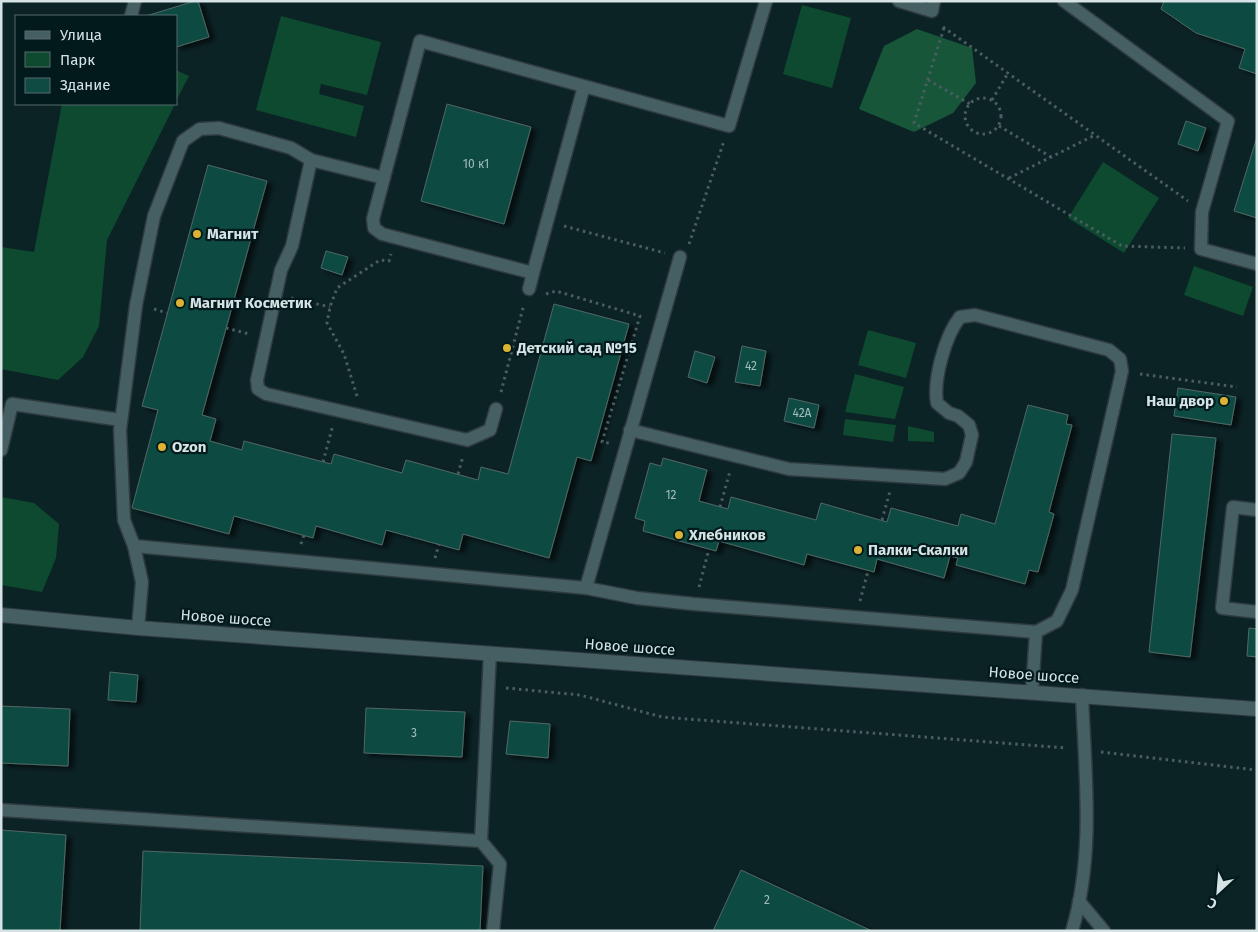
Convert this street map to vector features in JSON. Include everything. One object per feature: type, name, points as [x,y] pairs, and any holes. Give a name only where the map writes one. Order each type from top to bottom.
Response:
[{"type":"street","name":"Новое шоссе","points":[[1,615],[138,628],[1257,709]]},
{"type":"lane","points":[[131,15],[136,1]]},
{"type":"lane","points":[[533,273],[382,234],[374,228],[373,219],[420,41],[729,126],[766,1]]},
{"type":"lane","points":[[900,1],[932,10],[934,1]]},
{"type":"lane","points":[[1064,1],[1228,121],[1202,212],[1201,249],[1257,264]]},
{"type":"lane","points":[[527,294],[584,86]]},
{"type":"lane","points":[[138,628],[142,582],[134,546],[124,520],[120,478],[121,420],[136,305],[154,216],[183,141],[200,129],[219,128],[291,148],[311,160],[384,178]]},
{"type":"lane","points":[[311,160],[292,246],[281,270],[257,380],[258,389],[266,394],[466,440],[490,430],[496,409]]},
{"type":"lane","points":[[586,588],[680,257]]},
{"type":"lane","points":[[134,546],[586,588],[637,598],[694,604],[1036,632],[1056,621],[1072,590],[1122,371],[1120,359],[1109,350],[975,315],[960,317],[951,328],[934,389],[936,404],[949,413],[958,416],[969,425],[972,435],[966,462],[958,473],[945,479],[789,469],[630,430]]},
{"type":"lane","points":[[1,450],[12,404],[121,420]]},
{"type":"lane","points":[[1257,510],[1233,507],[1222,608],[1257,612]]},
{"type":"lane","points":[[1032,692],[1036,632]]},
{"type":"lane","points":[[490,654],[481,841],[500,864],[493,931]]},
{"type":"lane","points":[[1072,931],[1079,901],[1088,836],[1082,695]]},
{"type":"lane","points":[[1,810],[481,841]]},
{"type":"lane","points":[[1079,901],[1104,931]]},
{"type":"path","points":[[1201,249],[1122,246],[914,123],[944,28],[1202,212]]},
{"type":"path","points":[[992,100],[1008,73]]},
{"type":"path","points":[[928,80],[970,104]]},
{"type":"path","points":[[980,98],[992,100],[1001,114],[999,126],[983,134],[972,130],[965,114],[970,104],[980,98]]},
{"type":"path","points":[[547,222],[680,257],[691,240],[729,126]]},
{"type":"path","points":[[999,126],[1051,157]]},
{"type":"path","points":[[1008,179],[1095,135]]},
{"type":"path","points":[[356,415],[357,396],[344,354],[327,323],[330,307],[337,288],[380,260],[389,261],[394,237]]},
{"type":"path","points":[[496,409],[527,294],[556,292],[640,316],[602,442],[625,447]]},
{"type":"path","points":[[276,294],[330,307]]},
{"type":"path","points":[[226,328],[266,339]]},
{"type":"path","points":[[1122,371],[1237,388]]},
{"type":"path","points":[[324,462],[337,410]]},
{"type":"path","points":[[720,507],[734,456]]},
{"type":"path","points":[[882,520],[894,476]]},
{"type":"path","points":[[694,604],[709,549]]},
{"type":"path","points":[[856,618],[868,571]]},
{"type":"path","points":[[488,686],[580,695],[662,717],[1084,750],[1257,770]]},
{"type":"green space","points":[[802,5],[851,18],[832,88],[783,74]]},
{"type":"green space","points":[[281,16],[381,42],[367,95],[321,84],[319,94],[364,106],[356,137],[256,110]]},
{"type":"green space","points":[[917,29],[972,48],[976,83],[953,113],[914,132],[859,109],[884,46]]},
{"type":"green space","points":[[178,71],[189,76],[178,97]]},
{"type":"green space","points":[[62,105],[174,105],[107,240],[99,326],[83,357],[58,380],[1,369],[1,247],[34,252]]},
{"type":"green space","points":[[1103,162],[1159,198],[1124,253],[1068,218]]},
{"type":"green space","points":[[1194,266],[1253,287],[1243,316],[1184,295]]},
{"type":"green space","points":[[868,330],[916,343],[906,378],[858,365]]},
{"type":"green space","points":[[855,374],[904,387],[895,419],[845,412]]},
{"type":"green space","points":[[845,419],[896,425],[893,442],[843,435]]},
{"type":"green space","points":[[908,426],[934,432],[934,442],[908,441]]},
{"type":"green space","points":[[1,497],[34,503],[59,524],[56,558],[42,592],[1,585]]},
{"type":"building","points":[[198,1],[209,37],[178,46],[178,15],[149,15]]},
{"type":"building","points":[[1164,1],[1257,1],[1257,74],[1239,68],[1245,49],[1196,33],[1161,9]]},
{"type":"building","points":[[447,104],[531,127],[504,224],[421,201]]},
{"type":"building","points":[[1186,121],[1206,128],[1198,151],[1178,144]]},
{"type":"building","points":[[1257,137],[1257,218],[1234,211]]},
{"type":"building","points":[[208,165],[267,181],[202,415],[216,419],[210,441],[242,450],[244,441],[331,464],[334,454],[402,473],[406,460],[478,480],[481,467],[508,474],[554,304],[629,324],[591,461],[577,457],[549,558],[463,534],[459,550],[386,530],[382,545],[316,526],[313,538],[234,516],[229,534],[132,508],[158,410],[142,406]]},
{"type":"building","points":[[326,251],[348,257],[342,275],[321,268]]},
{"type":"building","points":[[742,346],[766,351],[760,386],[735,382]]},
{"type":"building","points":[[695,351],[715,357],[707,383],[688,377]]},
{"type":"building","points":[[1178,388],[1236,397],[1231,425],[1174,416]]},
{"type":"building","points":[[789,398],[819,405],[814,428],[784,421]]},
{"type":"building","points":[[1028,405],[1068,415],[1066,424],[1072,425],[1049,512],[1054,514],[1038,572],[1029,570],[1025,584],[956,565],[958,558],[950,556],[944,578],[877,559],[874,572],[807,554],[804,565],[719,541],[716,551],[643,531],[645,521],[635,518],[650,463],[661,466],[663,458],[707,470],[699,501],[728,509],[731,497],[816,520],[821,503],[887,522],[891,508],[958,526],[961,514],[995,524]]},
{"type":"building","points":[[1172,434],[1216,438],[1190,657],[1149,652]]},
{"type":"building","points":[[1249,628],[1257,629],[1257,657],[1247,656]]},
{"type":"building","points":[[110,672],[138,675],[136,702],[108,700]]},
{"type":"building","points":[[1,706],[70,709],[68,766],[1,763]]},
{"type":"building","points":[[366,708],[465,712],[462,757],[364,753]]},
{"type":"building","points":[[510,721],[550,724],[548,758],[506,754]]},
{"type":"building","points":[[1,830],[66,835],[60,931],[1,931]]},
{"type":"building","points":[[143,851],[483,866],[480,931],[140,931]]},
{"type":"building","points":[[741,870],[872,931],[713,931]]},
{"type":"place","name":"Магнит","points":[[197,234]]},
{"type":"place","name":"Магнит Косметик","points":[[180,303]]},
{"type":"place","name":"Детский сад №15","points":[[507,348]]},
{"type":"place","name":"Наш двор","points":[[1224,401]]},
{"type":"place","name":"Ozon","points":[[162,447]]},
{"type":"place","name":"Хлебников","points":[[679,535]]},
{"type":"place","name":"Палки-Скалки","points":[[858,550]]}]
